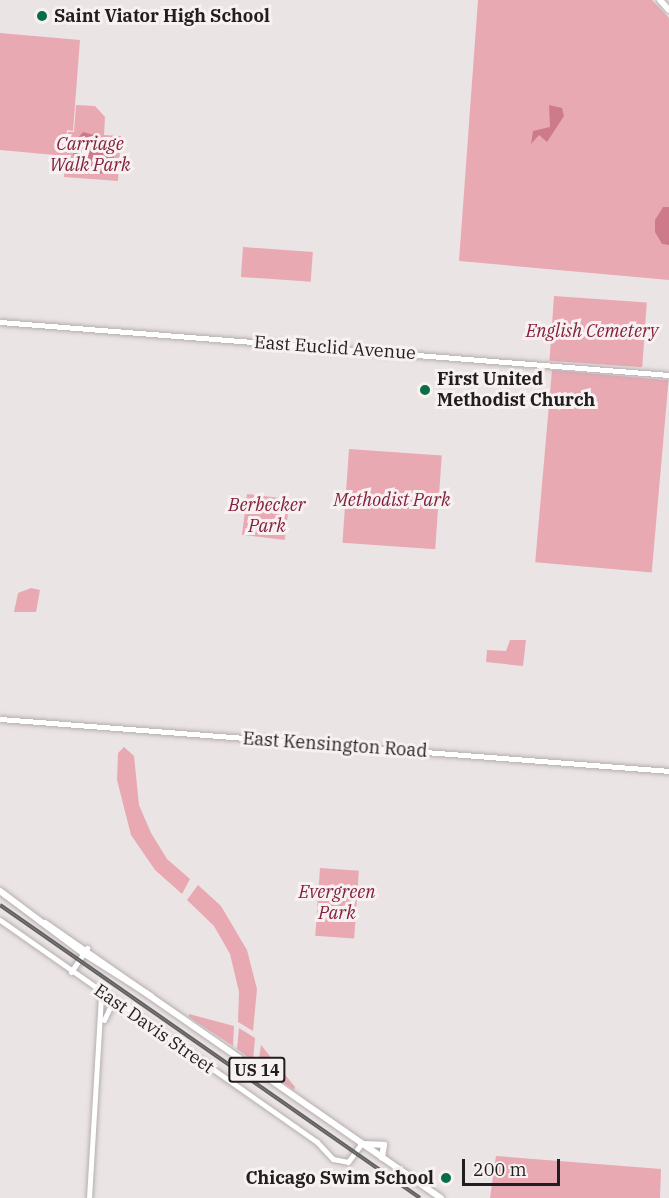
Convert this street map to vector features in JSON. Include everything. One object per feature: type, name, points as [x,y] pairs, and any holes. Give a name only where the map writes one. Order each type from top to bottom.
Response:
[{"type":"main road","points":[[660,0],[669,10]]},
{"type":"main road","name":"East Euclid Avenue","points":[[0,322],[669,375]]},
{"type":"main road","name":"East Kensington Road","points":[[0,719],[669,771]]},
{"type":"main road","name":"US 14","points":[[0,891],[441,1198]]},
{"type":"main road","name":"East Davis Street","points":[[0,920],[71,972],[317,1142],[333,1159],[348,1162],[361,1144]]},
{"type":"main road","points":[[71,972],[85,951]]},
{"type":"main road","points":[[89,1198],[102,1024],[100,992]]},
{"type":"main road","points":[[102,1024],[113,1001]]},
{"type":"main road","points":[[361,1144],[384,1145],[383,1158]]},
{"type":"green space","points":[[478,0],[652,0],[669,18],[669,280],[459,261]]},
{"type":"green space","name":"Carriage Walk Park","points":[[0,33],[80,40],[73,131],[67,130],[65,151],[68,132],[74,132],[76,105],[95,106],[105,117],[104,135],[121,136],[118,181],[64,177],[66,156],[0,150]]},
{"type":"green space","points":[[243,247],[313,252],[311,282],[241,277]]},
{"type":"green space","name":"English Cemetery","points":[[554,296],[647,302],[642,367],[549,361]]},
{"type":"green space","points":[[552,370],[669,380],[652,572],[535,562]]},
{"type":"green space","name":"Methodist Park","points":[[349,449],[442,455],[435,549],[342,543]]},
{"type":"green space","name":"Berbecker Park","points":[[247,494],[290,499],[285,540],[242,535]]},
{"type":"green space","points":[[31,588],[40,590],[36,612],[14,612],[18,593]]},
{"type":"green space","points":[[510,640],[526,640],[523,666],[486,662],[487,650],[506,651]]},
{"type":"green space","points":[[124,747],[134,756],[139,805],[151,833],[167,859],[190,879],[182,894],[155,870],[131,835],[117,780],[118,753]]},
{"type":"green space","name":"Evergreen Park","points":[[320,868],[359,871],[354,939],[315,936]]},
{"type":"green space","points":[[198,885],[221,906],[247,950],[257,989],[253,1031],[238,1022],[239,992],[230,954],[214,926],[187,900]]},
{"type":"green space","points":[[189,1014],[234,1026],[233,1046],[189,1017]]},
{"type":"green space","points":[[239,1028],[255,1038],[253,1061],[237,1049]]},
{"type":"green space","points":[[261,1045],[295,1087],[294,1090],[258,1065]]},
{"type":"green space","points":[[496,1156],[661,1169],[660,1198],[490,1198]]},
{"type":"shaded area","points":[[549,105],[562,108],[564,116],[547,142],[539,135],[531,144],[533,131],[550,127]]},
{"type":"shaded area","points":[[83,132],[114,140],[114,173],[82,174],[74,170],[73,144]]},
{"type":"shaded area","points":[[663,207],[669,207],[669,245],[662,244],[655,232],[655,220]]},
{"type":"railway","points":[[0,905],[420,1198]]},
{"type":"place","name":"Saint Viator High School","points":[[42,16]]},
{"type":"place","name":"First United Methodist Church","points":[[425,390]]},
{"type":"place","name":"Chicago Swim School","points":[[446,1178]]}]
